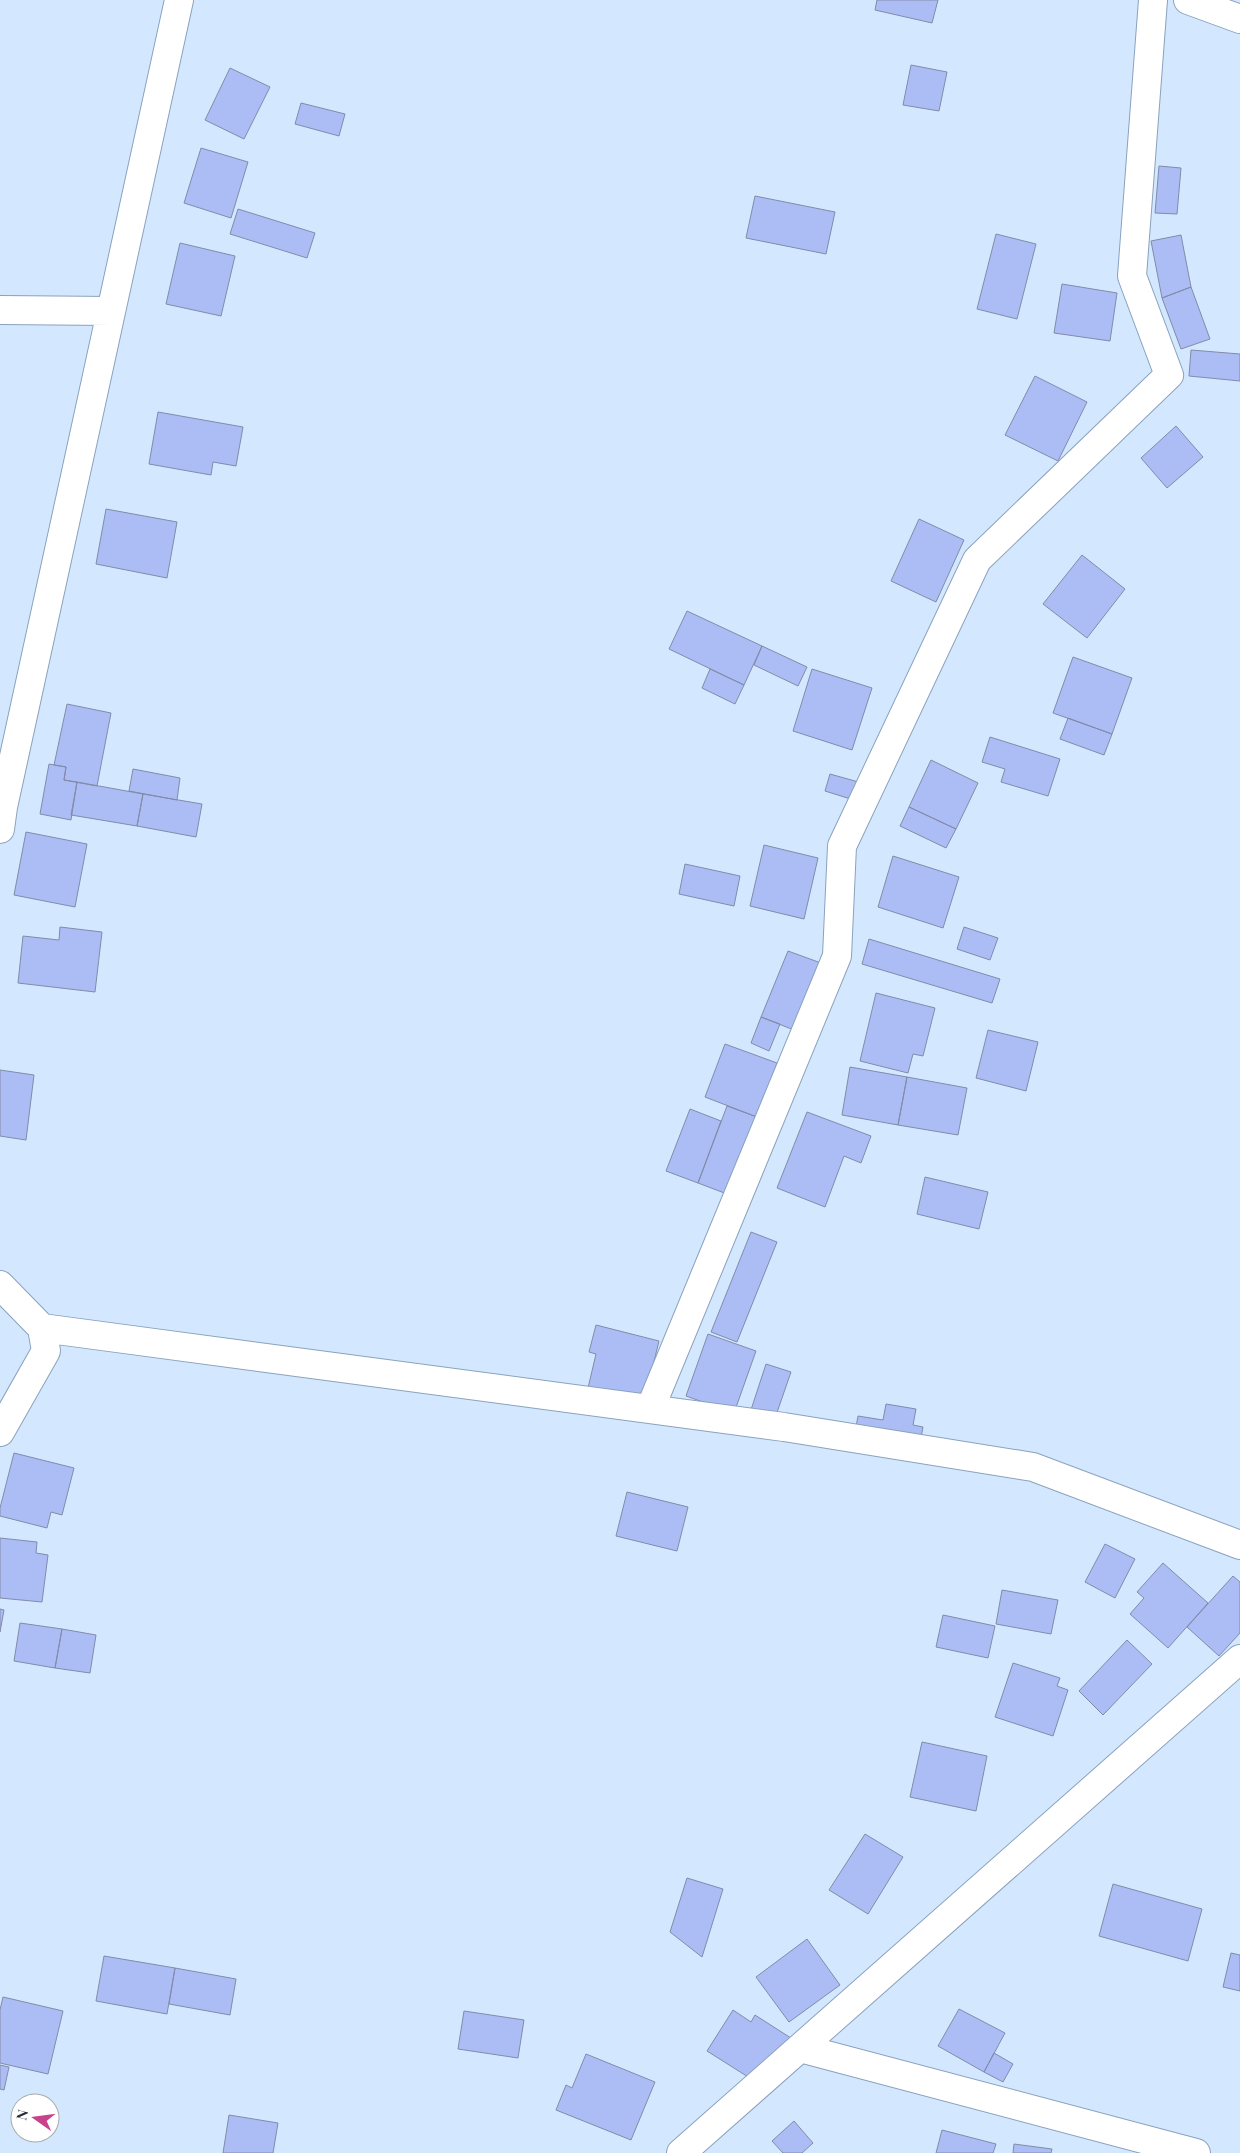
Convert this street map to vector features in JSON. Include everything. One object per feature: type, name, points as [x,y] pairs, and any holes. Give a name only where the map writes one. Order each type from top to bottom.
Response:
[{"type":"street","points":[[0,830],[3,807],[179,0]]},
{"type":"street","points":[[650,1409],[836,956],[842,846],[977,560],[1169,375],[1132,276],[1153,0]]},
{"type":"street","points":[[1188,0],[1240,19]]},
{"type":"street","points":[[0,310],[111,312]]},
{"type":"street","points":[[0,1285],[42,1328],[46,1351],[0,1432]]},
{"type":"street","points":[[42,1328],[784,1426],[1033,1466],[1240,1545]]},
{"type":"street","points":[[681,2153],[1240,1659]]},
{"type":"street","points":[[800,2048],[1196,2153]]},
{"type":"building","points":[[877,0],[938,0],[932,23],[875,10]]},
{"type":"building","points":[[911,65],[947,72],[939,111],[903,105]]},
{"type":"building","points":[[230,68],[270,87],[244,139],[205,120]]},
{"type":"building","points":[[301,103],[345,114],[339,136],[295,124]]},
{"type":"building","points":[[201,148],[248,162],[231,218],[184,203]]},
{"type":"building","points":[[1159,166],[1181,168],[1177,214],[1155,213]]},
{"type":"building","points":[[755,196],[835,212],[826,254],[746,238]]},
{"type":"building","points":[[238,209],[315,233],[307,258],[230,234]]},
{"type":"building","points":[[996,234],[1036,244],[1017,319],[977,309]]},
{"type":"building","points":[[1181,235],[1191,287],[1162,298],[1151,241]]},
{"type":"building","points":[[180,243],[235,256],[221,316],[166,304]]},
{"type":"building","points":[[1062,284],[1117,293],[1110,341],[1054,333]]},
{"type":"building","points":[[1191,287],[1210,339],[1181,349],[1162,298]]},
{"type":"building","points":[[1191,350],[1240,354],[1240,381],[1189,376]]},
{"type":"building","points":[[1035,376],[1087,402],[1058,461],[1005,435]]},
{"type":"building","points":[[158,412],[243,427],[236,466],[213,462],[211,475],[149,464]]},
{"type":"building","points":[[1176,426],[1203,457],[1167,488],[1141,458]]},
{"type":"building","points":[[106,509],[177,522],[167,578],[96,564]]},
{"type":"building","points":[[919,519],[964,540],[936,602],[891,581]]},
{"type":"building","points":[[1082,555],[1125,589],[1087,638],[1043,604]]},
{"type":"building","points":[[687,611],[762,646],[744,685],[669,649]]},
{"type":"building","points":[[762,646],[807,667],[798,686],[754,665]]},
{"type":"building","points":[[1073,657],[1132,678],[1112,734],[1053,713]]},
{"type":"building","points":[[710,669],[744,685],[735,704],[702,688]]},
{"type":"building","points":[[812,669],[872,688],[852,750],[793,731]]},
{"type":"building","points":[[67,704],[111,713],[97,786],[64,780],[66,767],[54,765]]},
{"type":"building","points":[[1068,718],[1112,734],[1104,755],[1060,739]]},
{"type":"building","points":[[990,737],[1060,759],[1048,796],[1001,782],[1005,769],[982,762]]},
{"type":"building","points":[[931,760],[978,783],[956,829],[909,807]]},
{"type":"building","points":[[49,764],[66,767],[64,780],[77,782],[71,820],[40,814]]},
{"type":"building","points":[[133,769],[180,778],[177,800],[129,791]]},
{"type":"building","points":[[830,774],[862,783],[857,801],[825,791]]},
{"type":"building","points":[[77,782],[143,794],[137,826],[71,815]]},
{"type":"building","points":[[143,794],[202,804],[196,837],[137,826]]},
{"type":"building","points":[[909,807],[956,829],[946,848],[900,826]]},
{"type":"building","points":[[26,832],[87,844],[75,907],[14,895]]},
{"type":"building","points":[[764,845],[818,858],[804,919],[750,906]]},
{"type":"building","points":[[893,856],[959,877],[943,928],[878,907]]},
{"type":"building","points":[[685,864],[740,876],[734,906],[679,894]]},
{"type":"building","points":[[60,927],[102,932],[95,992],[18,983],[23,936],[59,940]]},
{"type":"building","points":[[964,927],[998,938],[990,960],[957,949]]},
{"type":"building","points":[[869,939],[1000,979],[992,1003],[862,964]]},
{"type":"building","points":[[788,951],[821,963],[794,1030],[761,1017]]},
{"type":"building","points":[[876,993],[935,1008],[923,1056],[913,1054],[908,1073],[860,1061]]},
{"type":"building","points":[[761,1017],[780,1024],[769,1051],[751,1043]]},
{"type":"building","points":[[988,1030],[1038,1042],[1026,1091],[976,1078]]},
{"type":"building","points":[[725,1044],[777,1063],[757,1117],[705,1097]]},
{"type":"building","points":[[850,1067],[907,1077],[898,1125],[842,1115]]},
{"type":"building","points":[[0,1070],[34,1075],[26,1140],[0,1136]]},
{"type":"building","points":[[907,1077],[967,1088],[958,1135],[898,1125]]},
{"type":"building","points":[[727,1106],[757,1117],[727,1194],[698,1183]]},
{"type":"building","points":[[690,1109],[721,1121],[698,1183],[666,1171]]},
{"type":"building","points":[[807,1112],[871,1136],[861,1163],[844,1156],[825,1207],[777,1188]]},
{"type":"building","points":[[925,1177],[988,1192],[979,1229],[917,1214]]},
{"type":"building","points":[[751,1232],[777,1242],[737,1342],[711,1332]]},
{"type":"building","points":[[596,1325],[659,1341],[644,1402],[588,1388],[596,1354],[589,1352]]},
{"type":"building","points":[[708,1334],[756,1351],[734,1413],[686,1396]]},
{"type":"building","points":[[766,1364],[791,1372],[773,1424],[749,1416]]},
{"type":"building","points":[[886,1404],[916,1409],[913,1425],[923,1427],[918,1454],[853,1443],[858,1416],[883,1420]]},
{"type":"building","points":[[14,1453],[74,1468],[62,1515],[51,1512],[47,1528],[0,1516],[0,1508]]},
{"type":"building","points":[[627,1492],[688,1507],[677,1551],[616,1536]]},
{"type":"building","points":[[0,1538],[37,1542],[36,1553],[48,1555],[42,1602],[0,1598]]},
{"type":"building","points":[[1105,1544],[1135,1559],[1115,1598],[1085,1582]]},
{"type":"building","points":[[1163,1563],[1208,1603],[1168,1648],[1130,1614],[1144,1598],[1137,1592]]},
{"type":"building","points":[[1233,1576],[1240,1582],[1240,1633],[1219,1656],[1187,1627]]},
{"type":"building","points":[[1002,1590],[1058,1600],[1051,1634],[996,1624]]},
{"type":"building","points":[[0,1609],[4,1610],[0,1632]]},
{"type":"building","points":[[943,1615],[995,1626],[988,1658],[936,1647]]},
{"type":"building","points":[[20,1623],[62,1629],[55,1668],[14,1661]]},
{"type":"building","points":[[62,1629],[96,1635],[90,1673],[55,1668]]},
{"type":"building","points":[[1127,1640],[1152,1664],[1103,1715],[1079,1691]]},
{"type":"building","points":[[1013,1663],[1060,1678],[1057,1686],[1068,1690],[1053,1736],[995,1717]]},
{"type":"building","points":[[922,1742],[987,1756],[976,1811],[910,1797]]},
{"type":"building","points":[[865,1834],[903,1857],[868,1914],[829,1890]]},
{"type":"building","points":[[687,1878],[723,1889],[702,1957],[670,1932]]},
{"type":"building","points":[[1113,1884],[1202,1909],[1188,1961],[1099,1936]]},
{"type":"building","points":[[807,1939],[840,1985],[789,2022],[756,1977]]},
{"type":"building","points":[[1231,1953],[1240,1955],[1240,1991],[1223,1987]]},
{"type":"building","points":[[104,1956],[175,1968],[167,2014],[96,2001]]},
{"type":"building","points":[[175,1968],[236,1979],[230,2015],[169,2004]]},
{"type":"building","points":[[3,1997],[63,2011],[48,2074],[0,2063],[0,2010]]},
{"type":"building","points":[[959,2009],[1005,2033],[984,2072],[938,2046]]},
{"type":"building","points":[[733,2010],[751,2022],[755,2015],[794,2040],[764,2087],[707,2051]]},
{"type":"building","points":[[464,2011],[524,2020],[518,2058],[458,2049]]},
{"type":"building","points":[[994,2053],[1013,2064],[1003,2082],[984,2072]]},
{"type":"building","points":[[586,2054],[655,2082],[631,2140],[556,2110],[566,2085],[572,2088]]},
{"type":"building","points":[[0,2065],[9,2067],[4,2090],[0,2089]]},
{"type":"building","points":[[229,2115],[278,2123],[273,2153],[223,2153]]},
{"type":"building","points":[[794,2121],[813,2143],[802,2153],[783,2153],[772,2141]]},
{"type":"building","points":[[942,2130],[996,2144],[993,2153],[936,2153]]},
{"type":"building","points":[[1014,2144],[1052,2149],[1051,2153],[1013,2153]]}]
